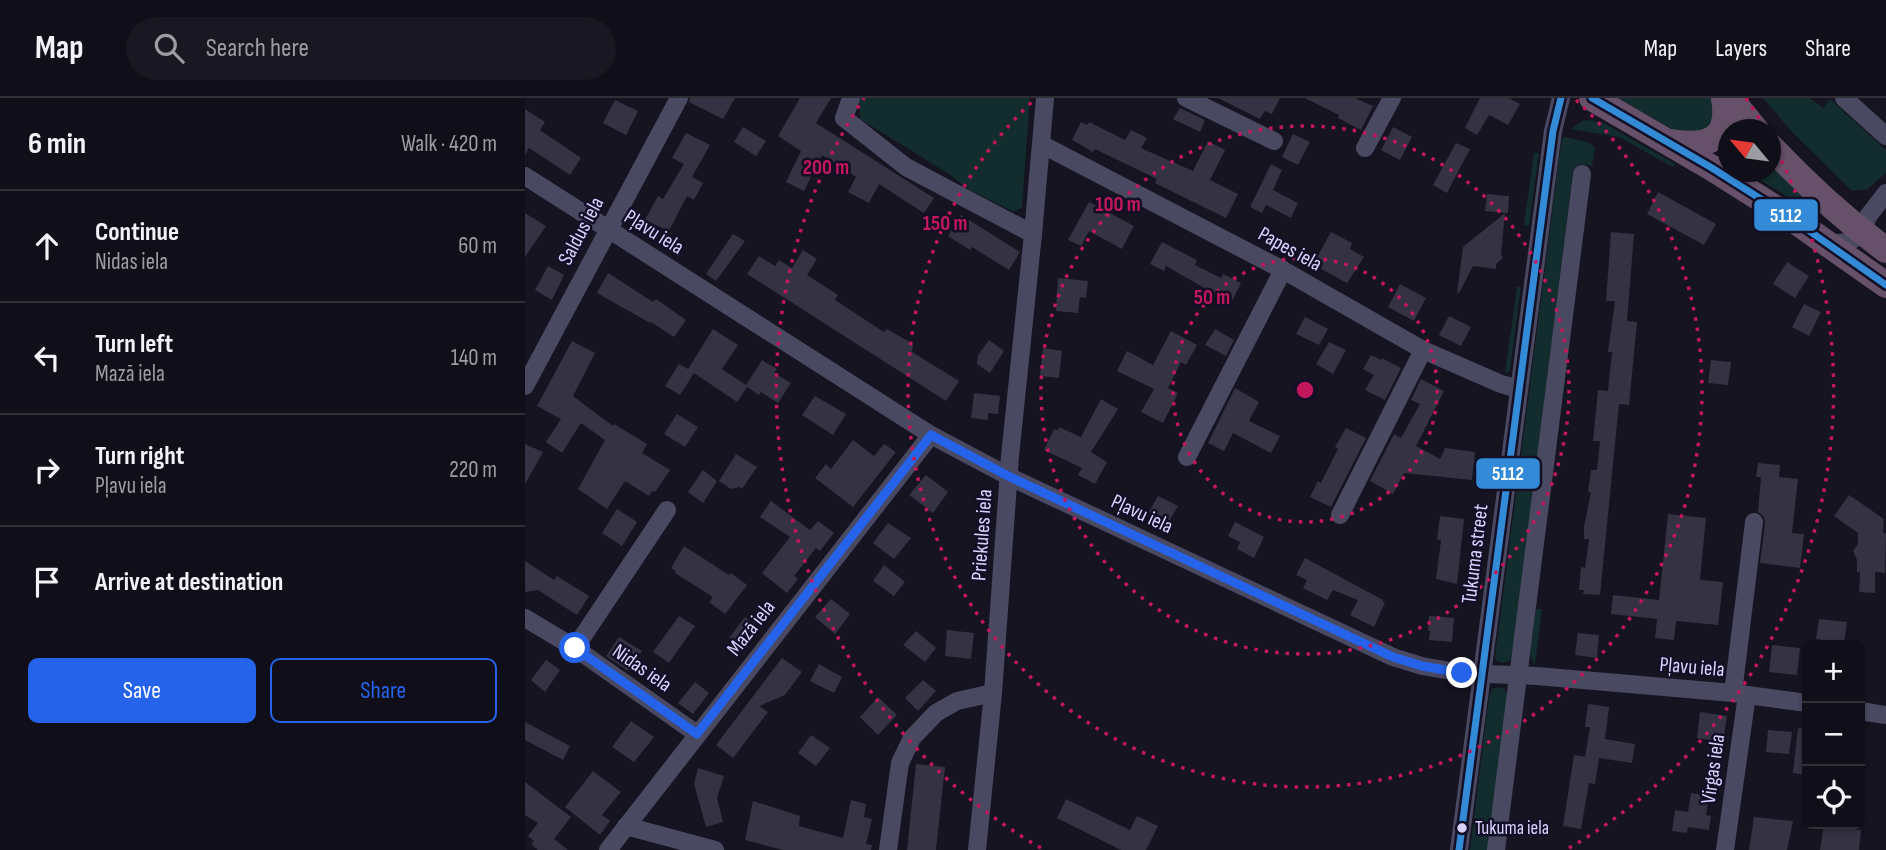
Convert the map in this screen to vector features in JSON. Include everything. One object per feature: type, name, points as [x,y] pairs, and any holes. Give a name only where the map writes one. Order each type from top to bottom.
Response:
[{"type":"highway","points":[[1592,98],[1746,189],[1886,285]]},
{"type":"highway","points":[[1666,141],[1690,145],[1709,141],[1721,134],[1727,112],[1724,98]]},
{"type":"highway","points":[[1730,98],[1747,119]]},
{"type":"highway","points":[[1781,158],[1833,208],[1865,223],[1886,250]]},
{"type":"street","name":"Saldus iela","points":[[525,386],[679,98]]},
{"type":"street","points":[[851,98],[844,118],[906,167],[1033,234]]},
{"type":"street","name":"Priekules iela","points":[[977,850],[993,692],[1010,456],[1045,98]]},
{"type":"street","points":[[1186,98],[1274,141]]},
{"type":"street","points":[[1366,148],[1392,98]]},
{"type":"street","name":"Tukuma street","points":[[1459,850],[1553,131],[1561,98]]},
{"type":"street","points":[[1851,100],[1883,127]]},
{"type":"street","name":"Papes iela","points":[[1041,144],[1283,270],[1423,350],[1500,384],[1520,389]]},
{"type":"street","points":[[1496,850],[1582,174]]},
{"type":"street","name":"Pļavu iela","points":[[525,176],[931,435],[1010,477],[1393,657],[1422,666],[1482,675],[1537,676],[1740,694],[1802,702]]},
{"type":"street","points":[[1826,243],[1848,242],[1858,236],[1886,193]]},
{"type":"street","points":[[1187,457],[1283,270]]},
{"type":"street","points":[[1340,515],[1423,350]]},
{"type":"street","name":"Mazā iela","points":[[608,850],[931,435]]},
{"type":"street","points":[[575,648],[667,510]]},
{"type":"street","name":"Virgas iela","points":[[1725,850],[1754,522]]},
{"type":"street","name":"Nidas iela","points":[[525,619],[575,648],[697,734]]},
{"type":"street","points":[[888,850],[900,763],[912,738],[936,713],[957,701],[993,692]]},
{"type":"street","points":[[1865,712],[1886,715]]},
{"type":"street","points":[[626,826],[715,850]]},
{"type":"green space","points":[[859,98],[1030,98],[1022,207],[1014,212],[968,189],[949,174],[860,119]]},
{"type":"green space","points":[[1618,98],[1717,98],[1714,127],[1684,136]]},
{"type":"green space","points":[[1763,98],[1810,98],[1823,108],[1830,99],[1886,150],[1886,173],[1868,189],[1852,191]]},
{"type":"green space","points":[[1584,120],[1602,122],[1675,164],[1673,167],[1619,137],[1571,129]]},
{"type":"green space","points":[[1565,137],[1588,142],[1595,147],[1592,166],[1580,164],[1573,170],[1513,654],[1511,660],[1502,663],[1495,657],[1561,144]]},
{"type":"green space","points":[[1534,153],[1539,153],[1529,226],[1524,225]]},
{"type":"green space","points":[[1781,170],[1818,209],[1818,212],[1813,212],[1764,182],[1781,182]]},
{"type":"green space","points":[[1517,287],[1521,287],[1510,370],[1505,374]]},
{"type":"green space","points":[[1536,609],[1542,609],[1535,665],[1530,655]]},
{"type":"green space","points":[[1492,689],[1505,689],[1508,695],[1488,850],[1470,850],[1489,696]]},
{"type":"building","points":[[690,98],[735,98],[723,119],[689,102]]},
{"type":"building","points":[[800,98],[831,98],[816,123],[934,198],[924,213],[879,184],[869,203],[848,192],[856,177],[822,155],[804,191],[786,182],[801,151],[778,136]]},
{"type":"building","points":[[1218,98],[1280,98],[1272,114],[1265,111],[1260,119]]},
{"type":"building","points":[[1305,98],[1355,98],[1373,106],[1361,130],[1338,118],[1339,115]]},
{"type":"building","points":[[1480,98],[1509,98],[1520,104],[1508,125],[1489,115],[1477,135],[1465,128]]},
{"type":"building","points":[[615,100],[638,111],[626,135],[603,123]]},
{"type":"building","points":[[1180,108],[1205,120],[1200,132],[1173,119]]},
{"type":"building","points":[[525,109],[545,122],[540,130],[581,158],[570,175],[529,148],[525,155]]},
{"type":"building","points":[[1081,122],[1087,125],[1089,122],[1125,140],[1131,130],[1147,138],[1141,148],[1193,171],[1208,141],[1225,150],[1210,180],[1238,194],[1226,218],[1155,183],[1157,179],[1095,149],[1093,152],[1072,140]]},
{"type":"building","points":[[743,127],[766,141],[756,156],[734,142]]},
{"type":"building","points":[[1393,127],[1412,137],[1400,160],[1381,150]]},
{"type":"building","points":[[686,133],[710,145],[692,177],[703,183],[694,200],[687,196],[669,231],[645,220],[658,196],[663,199],[684,164],[672,158]]},
{"type":"building","points":[[1293,134],[1310,142],[1298,165],[1282,157]]},
{"type":"building","points":[[1456,143],[1470,149],[1447,193],[1433,185]]},
{"type":"building","points":[[1271,164],[1282,170],[1273,190],[1298,203],[1291,218],[1266,205],[1262,213],[1250,207]]},
{"type":"building","points":[[1658,192],[1716,224],[1704,245],[1647,214]]},
{"type":"building","points":[[1487,194],[1509,196],[1508,213],[1485,211]]},
{"type":"building","points":[[1089,202],[1134,226],[1122,249],[1089,231],[1081,246],[1068,240]]},
{"type":"building","points":[[525,213],[546,226],[525,257]]},
{"type":"building","points":[[1505,213],[1501,255],[1503,258],[1496,264],[1496,269],[1473,266],[1457,293],[1463,247]]},
{"type":"building","points":[[961,215],[1020,252],[1009,270],[948,236]]},
{"type":"building","points":[[1331,232],[1352,243],[1350,249],[1364,257],[1347,283],[1321,269],[1323,263],[1316,259]]},
{"type":"building","points":[[1611,232],[1634,234],[1627,321],[1637,322],[1629,405],[1619,404],[1600,595],[1583,594],[1584,590],[1579,590],[1581,567],[1585,568],[1589,539],[1584,539],[1584,527],[1591,492],[1588,492],[1591,470],[1597,470],[1600,441],[1593,441],[1598,390],[1608,391],[1612,352],[1608,352],[1615,301],[1606,301]]},
{"type":"building","points":[[733,234],[745,241],[716,281],[706,274]]},
{"type":"building","points":[[1162,242],[1197,260],[1195,265],[1221,278],[1223,274],[1241,283],[1232,301],[1166,266],[1164,271],[1150,264]]},
{"type":"building","points":[[803,250],[817,259],[807,275],[838,295],[835,300],[884,332],[887,329],[913,344],[912,352],[959,381],[946,401],[747,274],[759,256],[775,266],[779,260],[792,268]]},
{"type":"building","points":[[1787,262],[1809,276],[1795,298],[1773,284]]},
{"type":"building","points":[[548,266],[564,275],[552,300],[535,290]]},
{"type":"building","points":[[608,273],[653,302],[656,299],[686,320],[674,337],[597,293]]},
{"type":"building","points":[[1058,278],[1088,281],[1086,298],[1080,297],[1078,313],[1056,311]]},
{"type":"building","points":[[1400,284],[1426,298],[1414,321],[1388,307]]},
{"type":"building","points":[[1804,304],[1821,312],[1809,336],[1792,327]]},
{"type":"building","points":[[1449,316],[1471,327],[1461,346],[1439,335]]},
{"type":"building","points":[[1305,317],[1328,329],[1319,345],[1296,334]]},
{"type":"building","points":[[713,329],[738,345],[722,369],[746,385],[762,360],[777,369],[774,373],[791,383],[778,403],[747,387],[737,402],[694,373],[680,395],[665,386],[679,364],[688,369]]},
{"type":"building","points":[[1215,329],[1234,340],[1226,356],[1205,345]]},
{"type":"building","points":[[1171,331],[1197,345],[1186,365],[1181,362],[1168,388],[1178,393],[1163,423],[1141,412],[1154,389],[1117,371],[1127,351],[1153,365]]},
{"type":"building","points":[[989,340],[1004,351],[990,373],[977,364],[978,355]]},
{"type":"building","points":[[572,341],[595,353],[573,396],[613,426],[614,424],[647,444],[642,453],[670,470],[655,492],[652,491],[649,496],[625,481],[607,509],[578,489],[605,440],[581,423],[562,453],[546,442],[561,419],[537,406]]},
{"type":"building","points":[[1329,342],[1346,350],[1333,374],[1316,364]]},
{"type":"building","points":[[1043,348],[1062,351],[1059,378],[1040,376]]},
{"type":"building","points":[[1371,355],[1401,368],[1385,400],[1365,390],[1374,375],[1363,369]]},
{"type":"building","points":[[1711,360],[1731,362],[1728,385],[1708,383]]},
{"type":"building","points":[[1421,379],[1444,391],[1416,446],[1440,459],[1445,448],[1475,452],[1472,480],[1404,473],[1393,494],[1370,481],[1394,434],[1401,438],[1420,404],[1411,400]]},
{"type":"building","points":[[1235,388],[1259,402],[1249,421],[1280,436],[1271,453],[1233,433],[1224,451],[1208,443]]},
{"type":"building","points":[[974,393],[1000,396],[998,414],[988,413],[988,420],[971,418]]},
{"type":"building","points":[[815,396],[846,414],[833,435],[802,415]]},
{"type":"building","points":[[1101,399],[1118,409],[1091,452],[1107,462],[1095,484],[1078,475],[1082,468],[1044,450],[1054,429],[1058,430],[1059,427],[1081,437]]},
{"type":"building","points":[[677,414],[698,427],[685,447],[664,434]]},
{"type":"building","points":[[1346,428],[1366,438],[1331,507],[1310,497],[1318,481],[1321,483],[1338,449],[1335,447]]},
{"type":"building","points":[[853,440],[874,456],[884,444],[896,452],[853,507],[815,478],[826,464],[831,469]]},
{"type":"building","points":[[525,444],[543,452],[525,484]]},
{"type":"building","points":[[736,454],[757,467],[742,489],[731,489],[719,481]]},
{"type":"building","points":[[1758,463],[1780,465],[1779,477],[1798,479],[1792,533],[1804,534],[1800,568],[1760,563],[1765,523],[1764,517],[1758,512],[1761,477],[1756,477]]},
{"type":"building","points":[[703,470],[717,481],[703,503],[688,492]]},
{"type":"building","points":[[926,475],[948,492],[933,513],[909,495]]},
{"type":"building","points":[[1849,495],[1884,519],[1885,573],[1875,572],[1875,593],[1859,592],[1860,572],[1857,572],[1857,560],[1853,551],[1858,544],[1858,533],[1834,516]]},
{"type":"building","points":[[1158,496],[1178,506],[1168,523],[1149,512]]},
{"type":"building","points":[[771,501],[810,530],[818,521],[834,533],[820,551],[816,548],[794,576],[798,579],[787,593],[762,573],[790,537],[760,517]]},
{"type":"building","points":[[617,509],[637,522],[622,546],[602,533]]},
{"type":"building","points":[[1668,514],[1706,518],[1700,580],[1723,582],[1718,625],[1676,621],[1674,640],[1655,638],[1657,619],[1611,614],[1613,595],[1659,600]]},
{"type":"building","points":[[1440,516],[1464,519],[1457,584],[1436,579],[1441,540],[1437,540]]},
{"type":"building","points":[[1235,522],[1264,537],[1254,558],[1237,549],[1240,542],[1228,536]]},
{"type":"building","points":[[888,523],[911,538],[894,559],[873,543]]},
{"type":"building","points":[[684,546],[747,585],[725,614],[709,602],[713,597],[671,568]]},
{"type":"building","points":[[1305,558],[1385,602],[1374,627],[1350,615],[1358,600],[1333,590],[1327,600],[1303,588],[1307,580],[1296,575]]},
{"type":"building","points":[[525,561],[554,580],[557,576],[589,596],[577,615],[538,590],[525,592]]},
{"type":"building","points":[[884,565],[905,582],[894,596],[873,581]]},
{"type":"building","points":[[831,599],[850,614],[835,634],[815,617]]},
{"type":"building","points":[[679,616],[695,626],[669,663],[653,652]]},
{"type":"building","points":[[1429,616],[1454,618],[1452,642],[1429,640]]},
{"type":"building","points":[[745,617],[759,628],[744,649],[729,638]]},
{"type":"building","points":[[1819,619],[1847,622],[1844,640],[1816,639]]},
{"type":"building","points":[[947,630],[974,633],[971,659],[945,656]]},
{"type":"building","points":[[916,631],[936,648],[925,662],[903,645]]},
{"type":"building","points":[[1578,633],[1599,635],[1597,658],[1575,655]]},
{"type":"building","points":[[619,637],[642,651],[628,671],[606,656]]},
{"type":"building","points":[[1772,645],[1800,648],[1797,675],[1769,672]]},
{"type":"building","points":[[782,658],[802,672],[785,695],[759,706],[768,712],[733,758],[716,745]]},
{"type":"building","points":[[546,660],[560,670],[545,692],[531,680]]},
{"type":"building","points":[[819,664],[842,677],[834,693],[810,681]]},
{"type":"building","points":[[923,680],[936,691],[918,711],[905,698]]},
{"type":"building","points":[[695,682],[709,693],[693,714],[678,703]]},
{"type":"building","points":[[878,697],[897,715],[878,735],[860,717]]},
{"type":"building","points":[[1588,704],[1609,707],[1605,739],[1635,744],[1632,763],[1599,758],[1595,784],[1589,783],[1581,829],[1563,826],[1574,755],[1585,757],[1590,727],[1585,727]]},
{"type":"building","points":[[1700,712],[1727,716],[1723,742],[1697,738]]},
{"type":"building","points":[[631,721],[654,737],[634,762],[612,747]]},
{"type":"building","points":[[525,722],[570,746],[563,760],[525,740]]},
{"type":"building","points":[[1798,728],[1802,728],[1802,774],[1793,773]]},
{"type":"building","points":[[1768,730],[1792,732],[1789,754],[1766,752]]},
{"type":"building","points":[[811,735],[830,748],[816,766],[798,753]]},
{"type":"building","points":[[916,764],[945,767],[936,850],[907,850]]},
{"type":"building","points":[[698,768],[724,776],[717,798],[723,822],[706,827],[694,784]]},
{"type":"building","points":[[593,771],[621,792],[602,815],[610,821],[600,835],[565,807]]},
{"type":"building","points":[[525,782],[571,817],[554,839],[568,850],[538,850],[531,844],[534,841],[528,836],[538,823],[525,815]]},
{"type":"building","points":[[1691,793],[1709,796],[1706,815],[1711,816],[1709,830],[1688,827],[1687,833],[1672,831],[1675,810],[1688,812]]},
{"type":"building","points":[[1066,799],[1130,830],[1137,816],[1158,826],[1146,850],[1121,850],[1057,818]]},
{"type":"building","points":[[851,800],[866,804],[864,817],[872,819],[866,844],[872,845],[871,850],[783,850],[745,840],[753,801],[800,816],[799,826],[843,838]]},
{"type":"building","points":[[1754,817],[1793,821],[1787,850],[1749,850]]},
{"type":"building","points":[[1823,829],[1861,830],[1859,850],[1820,850]]},
{"type":"transit line","name":"5112","points":[[1459,850],[1553,131],[1561,98]]},
{"type":"transit line","name":"5112","points":[[1592,98],[1791,218],[1886,285]]},
{"type":"place","name":"Tukuma iela","points":[[1462,828]]},
{"type":"route","points":[[575,648],[697,734],[931,435],[1010,477],[1393,657],[1422,666],[1462,673]]}]
